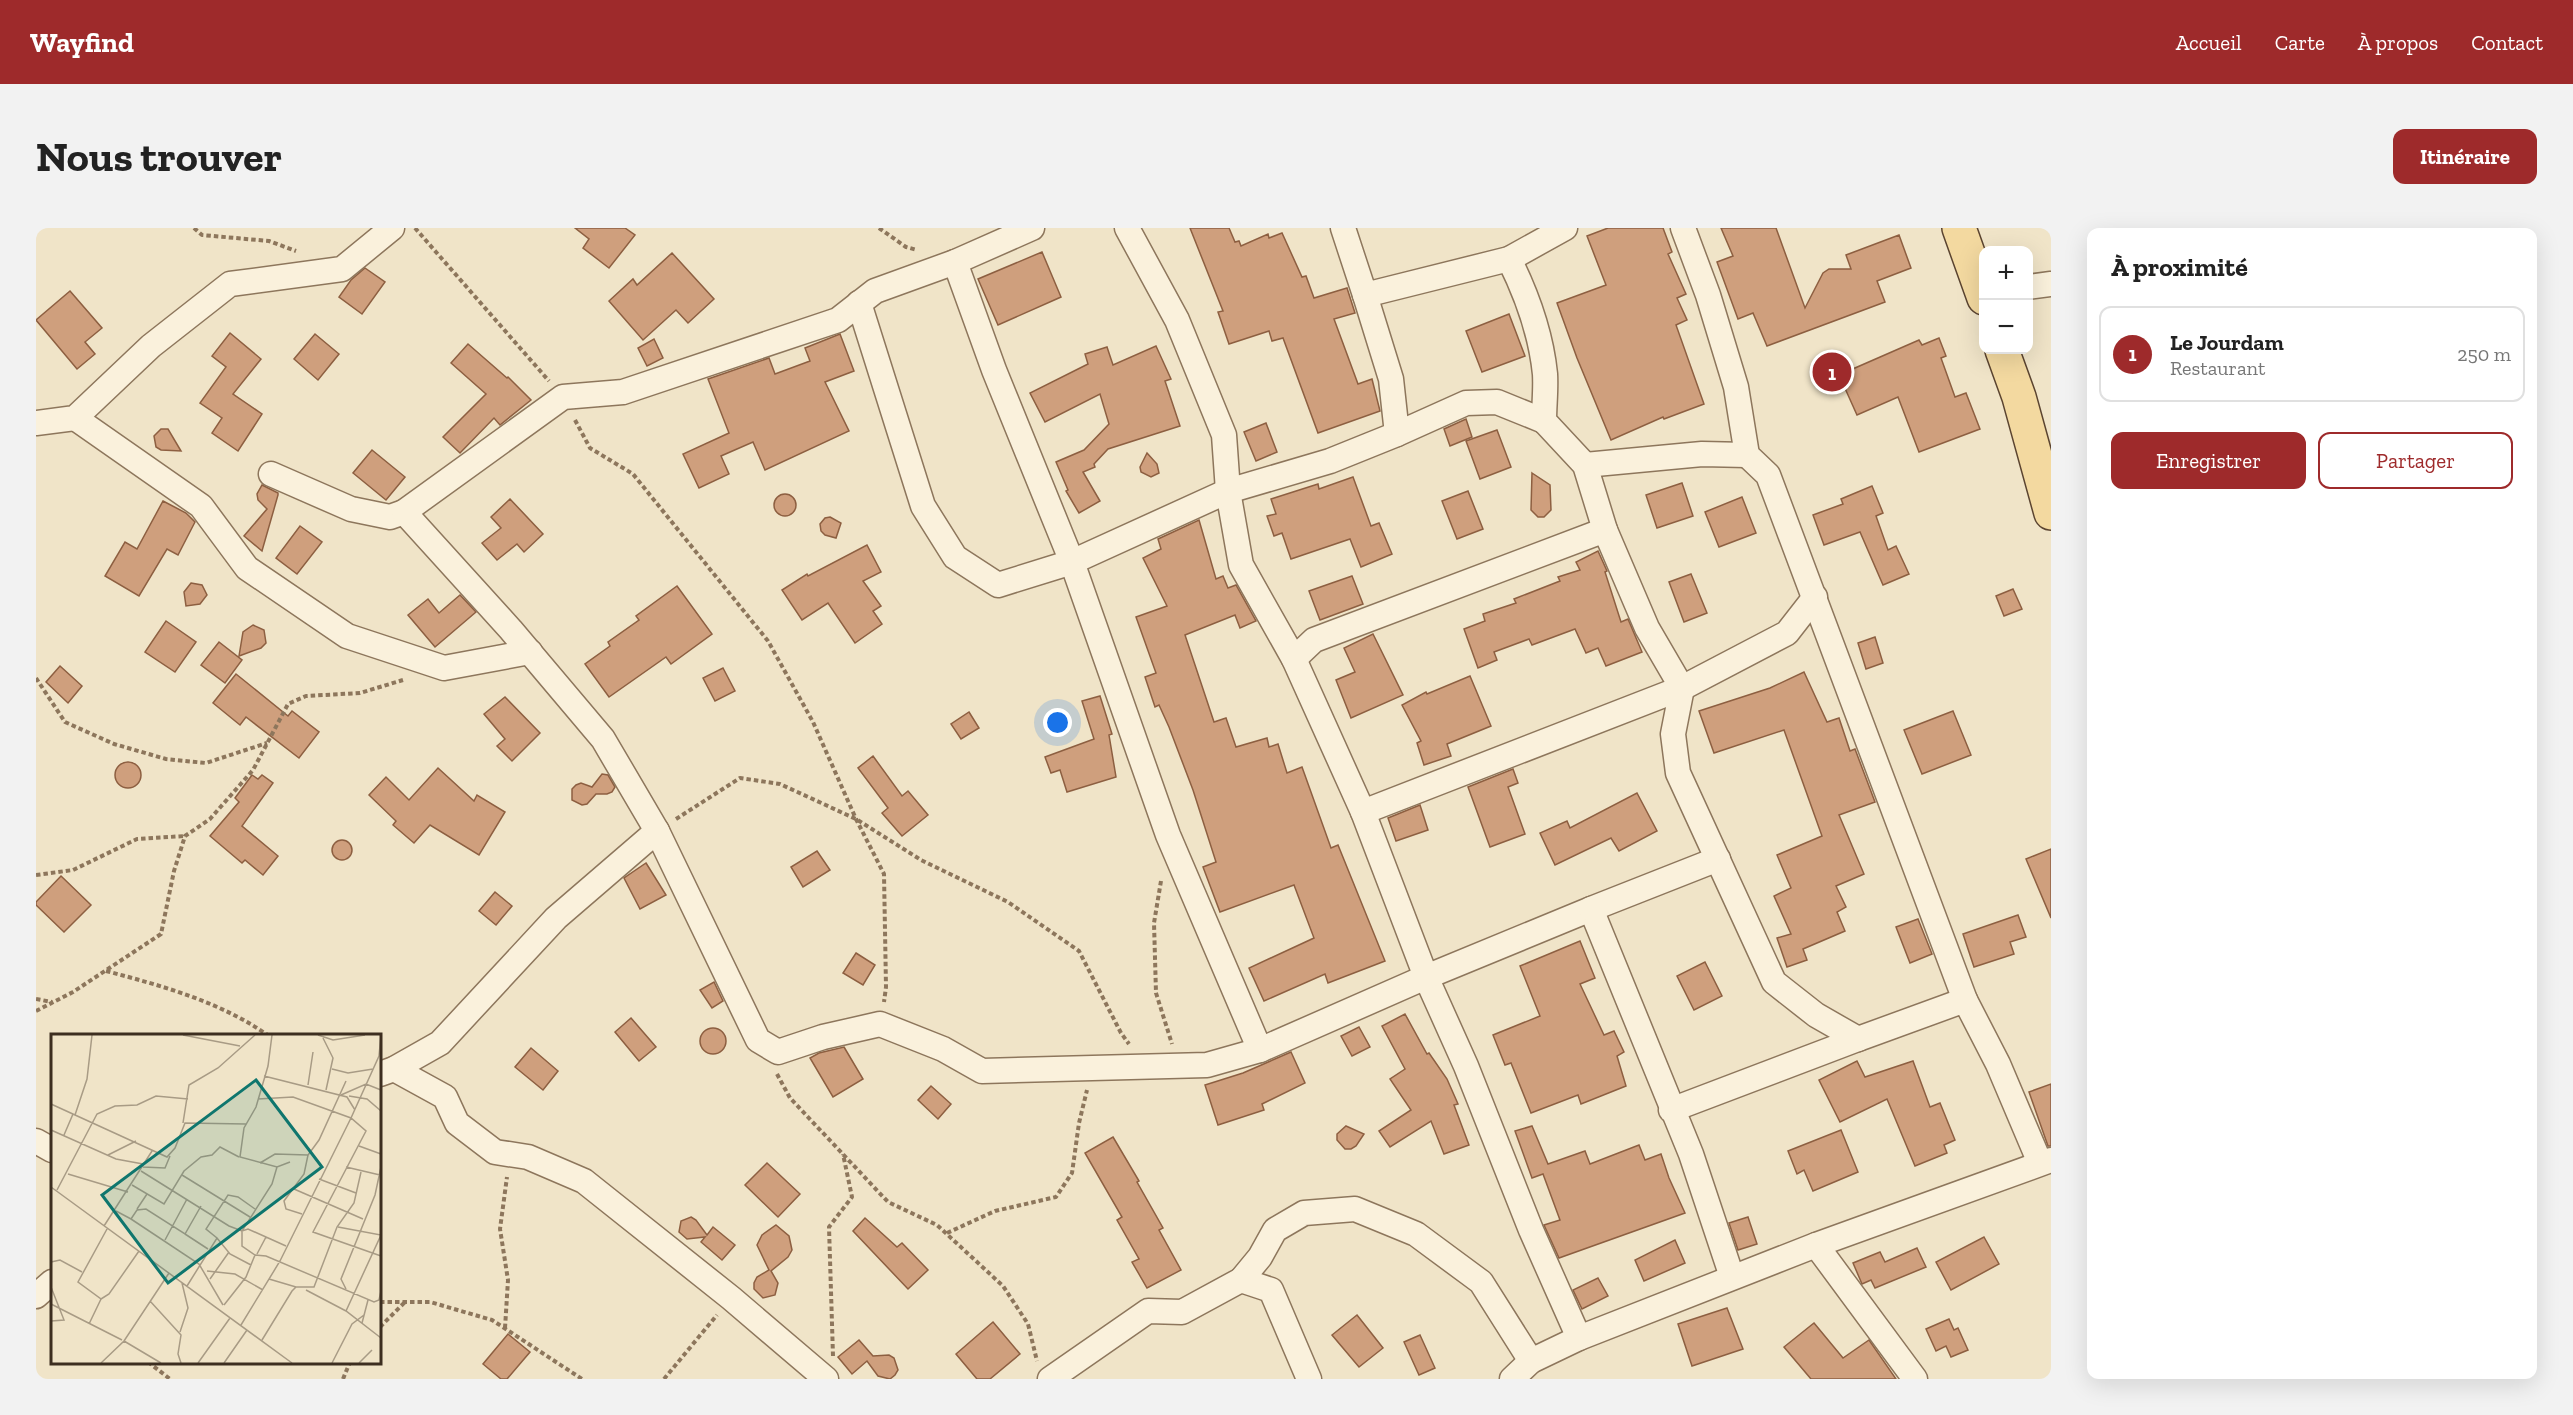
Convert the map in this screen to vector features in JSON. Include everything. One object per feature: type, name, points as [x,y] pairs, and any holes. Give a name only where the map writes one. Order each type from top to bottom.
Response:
[{"type":"main road","points":[[1959,228],[1979,286]]},
{"type":"main road","points":[[2003,354],[2019,397],[2051,513]]},
{"type":"street","points":[[36,423],[75,418],[151,346],[230,284],[342,268],[392,228]]},
{"type":"street","points":[[271,474],[351,509],[390,517],[404,512],[563,397],[623,392],[838,320],[875,291],[955,262],[1032,228]]},
{"type":"street","points":[[1127,228],[1177,320],[1224,435],[1228,491],[1241,565],[1294,659],[1364,812],[1426,976],[1579,1338]]},
{"type":"street","points":[[1343,228],[1391,379],[1396,434]]},
{"type":"street","points":[[1365,295],[1509,260],[1565,228]]},
{"type":"street","points":[[1512,1379],[1531,1361],[1579,1338],[1816,1245],[2046,1161],[1965,1000],[1768,475],[1748,455],[1736,387],[1708,295],[1683,228]]},
{"type":"street","points":[[1509,260],[1526,294],[1536,330],[1545,374],[1544,421]]},
{"type":"street","points":[[955,262],[994,370],[1072,562],[1168,835],[1260,1050]]},
{"type":"street","points":[[2033,286],[2051,284]]},
{"type":"street","points":[[860,303],[923,506],[955,557],[998,585],[1072,562],[1228,491],[1330,461],[1466,403],[1497,402],[1544,421],[1585,465],[1605,530],[1647,628],[1682,688],[1673,734],[1678,773],[1774,982],[1816,1015],[1858,1039]]},
{"type":"street","points":[[75,418],[201,506],[248,568],[347,636],[444,668],[530,652]]},
{"type":"street","points":[[1585,465],[1702,453],[1748,455]]},
{"type":"street","points":[[404,512],[530,652],[603,739],[657,831],[758,1040],[778,1052],[823,1037],[880,1024],[943,1048],[982,1071],[1180,1068],[1207,1065],[1260,1050],[1426,976],[1718,859]]},
{"type":"street","points":[[1294,659],[1314,640],[1605,530]]},
{"type":"street","points":[[1364,812],[1682,688],[1787,633],[1815,597]]},
{"type":"street","points":[[387,1072],[440,1043],[556,918],[657,831]]},
{"type":"street","points":[[1591,909],[1671,1110],[1691,1154],[1732,1277]]},
{"type":"street","points":[[1671,1110],[1965,1000]]},
{"type":"street","points":[[387,1072],[445,1097],[457,1124],[495,1152],[528,1157],[584,1181],[830,1373]]},
{"type":"street","points":[[36,1142],[51,1150]]},
{"type":"street","points":[[1045,1373],[1148,1311],[1182,1312],[1241,1280],[1260,1257],[1275,1230],[1304,1213],[1355,1209],[1416,1234],[1481,1282],[1531,1361]]},
{"type":"street","points":[[1816,1245],[1915,1379]]},
{"type":"street","points":[[1241,1280],[1271,1290],[1309,1379]]},
{"type":"street","points":[[36,1296],[51,1283]]},
{"type":"path","points":[[194,228],[202,235],[269,241],[300,253]]},
{"type":"path","points":[[415,228],[563,397],[590,448],[633,474],[768,641],[813,722],[856,819],[884,874],[886,987],[880,1024]]},
{"type":"path","points":[[879,228],[906,247],[955,262]]},
{"type":"path","points":[[36,875],[73,870],[137,839],[185,836],[210,819],[252,770],[288,704],[306,696],[360,693],[444,668]]},
{"type":"path","points":[[36,678],[65,722],[114,744],[166,759],[206,763],[268,742]]},
{"type":"path","points":[[657,831],[740,778],[780,784],[856,819],[921,860],[1008,902],[1079,951],[1121,1033],[1147,1068]]},
{"type":"path","points":[[36,1011],[105,971],[161,934],[174,871],[185,836]]},
{"type":"path","points":[[1161,879],[1154,923],[1156,993],[1180,1068]]},
{"type":"path","points":[[105,971],[159,985],[201,1001],[243,1018],[267,1034]]},
{"type":"path","points":[[36,999],[52,1002]]},
{"type":"path","points":[[758,1040],[790,1098],[888,1202],[937,1225],[1003,1286],[1028,1324],[1045,1373]]},
{"type":"path","points":[[946,1233],[995,1211],[1056,1197],[1072,1173],[1079,1123],[1092,1069]]},
{"type":"path","points":[[495,1152],[507,1174],[500,1228],[508,1280],[505,1328]]},
{"type":"path","points":[[830,1373],[829,1227],[852,1197],[843,1153]]},
{"type":"path","points":[[664,1379],[731,1298]]},
{"type":"path","points":[[381,1302],[430,1302],[492,1320],[582,1379]]},
{"type":"path","points":[[381,1326],[406,1302]]},
{"type":"path","points":[[151,1364],[170,1379]]},
{"type":"path","points":[[343,1379],[349,1364]]},
{"type":"building","points":[[575,228],[625,228],[635,235],[609,268],[583,248],[589,239]]},
{"type":"building","points":[[1190,228],[1229,228],[1235,242],[1239,241],[1241,246],[1268,234],[1269,238],[1282,233],[1302,277],[1306,276],[1314,298],[1347,288],[1355,313],[1334,319],[1358,384],[1372,379],[1380,411],[1318,433],[1283,338],[1272,341],[1269,331],[1229,344],[1218,312],[1223,311]]},
{"type":"building","points":[[1608,228],[1663,228],[1672,252],[1668,254],[1686,294],[1677,298],[1687,320],[1676,325],[1704,404],[1664,419],[1663,417],[1611,440],[1557,303],[1606,285],[1587,236]]},
{"type":"building","points":[[1721,228],[1776,228],[1805,308],[1823,273],[1829,269],[1851,269],[1846,255],[1899,235],[1911,268],[1877,281],[1885,302],[1767,346],[1753,313],[1738,319],[1717,262],[1733,256]]},
{"type":"building","points":[[1042,252],[1061,297],[998,325],[978,279]]},
{"type":"building","points":[[672,253],[714,299],[688,323],[676,310],[643,340],[609,301],[633,279],[637,285]]},
{"type":"building","points":[[365,268],[385,282],[362,314],[339,297],[351,280]]},
{"type":"building","points":[[70,291],[102,328],[85,342],[95,354],[77,369],[36,320]]},
{"type":"building","points":[[1509,314],[1525,356],[1482,372],[1466,331]]},
{"type":"building","points":[[230,333],[261,359],[233,394],[262,414],[238,451],[212,433],[222,418],[200,403],[226,367],[212,356]]},
{"type":"building","points":[[315,334],[339,354],[318,380],[294,359]]},
{"type":"building","points":[[840,334],[854,371],[825,382],[849,431],[765,470],[753,442],[721,456],[729,474],[699,488],[683,454],[729,433],[708,379],[769,358],[775,374],[810,361],[805,348]]},
{"type":"building","points":[[1939,338],[1946,356],[1941,358],[1955,397],[1966,393],[1980,429],[1919,452],[1898,397],[1857,415],[1839,375],[1919,340],[1922,345]]},
{"type":"building","points":[[654,339],[663,358],[647,366],[638,348]]},
{"type":"building","points":[[468,344],[508,377],[531,400],[500,425],[494,418],[460,453],[443,437],[486,394],[451,363]]},
{"type":"building","points":[[1156,346],[1171,379],[1165,381],[1180,426],[1108,449],[1094,464],[1095,467],[1083,472],[1100,501],[1079,513],[1066,491],[1068,490],[1056,462],[1084,450],[1109,424],[1100,394],[1045,422],[1030,393],[1088,364],[1085,354],[1107,347],[1113,365]]},
{"type":"building","points":[[1466,419],[1472,437],[1450,446],[1444,429]]},
{"type":"building","points":[[1266,423],[1277,452],[1256,461],[1244,432]]},
{"type":"building","points":[[161,429],[168,429],[181,451],[161,450],[156,447],[154,436]]},
{"type":"building","points":[[1497,430],[1511,467],[1480,479],[1466,441]]},
{"type":"building","points":[[372,450],[405,477],[386,500],[353,473]]},
{"type":"building","points":[[1147,453],[1157,464],[1159,473],[1151,477],[1141,472],[1140,467]]},
{"type":"building","points":[[1532,473],[1550,485],[1551,510],[1544,517],[1538,517],[1531,510]]},
{"type":"building","points":[[1353,477],[1371,526],[1379,523],[1392,554],[1361,567],[1350,539],[1291,559],[1282,533],[1274,536],[1267,516],[1276,514],[1271,499],[1318,484],[1319,489]]},
{"type":"building","points":[[1682,483],[1693,516],[1657,528],[1646,495]]},
{"type":"building","points":[[262,485],[278,495],[262,551],[244,536],[267,509],[258,500],[257,494]]},
{"type":"building","points":[[1872,486],[1883,513],[1876,516],[1888,550],[1896,546],[1909,574],[1883,585],[1860,532],[1824,545],[1813,515],[1843,504],[1841,499]]},
{"type":"building","points":[[1468,491],[1483,529],[1457,539],[1442,501]]},
{"type":"building","points":[[785,494],[793,497],[796,505],[793,513],[785,516],[777,513],[774,505],[777,497]]},
{"type":"building","points":[[1742,497],[1756,533],[1719,547],[1705,512]]},
{"type":"building","points":[[510,499],[543,534],[524,552],[517,544],[497,560],[482,543],[501,528],[491,517]]},
{"type":"building","points":[[163,501],[186,513],[195,522],[178,555],[167,549],[139,596],[105,576],[125,542],[137,549]]},
{"type":"building","points":[[830,517],[841,523],[836,538],[825,535],[821,531],[820,524],[825,518]]},
{"type":"building","points":[[1199,520],[1216,579],[1223,576],[1228,588],[1236,585],[1256,621],[1240,628],[1235,615],[1185,635],[1214,722],[1226,718],[1236,747],[1267,738],[1269,747],[1278,744],[1287,773],[1302,767],[1331,848],[1338,845],[1385,961],[1328,983],[1325,974],[1264,1001],[1249,968],[1314,938],[1294,885],[1220,912],[1203,867],[1216,862],[1193,790],[1169,727],[1159,705],[1155,707],[1145,677],[1156,673],[1136,617],[1167,606],[1143,558],[1161,549],[1158,539]]},
{"type":"building","points":[[300,526],[322,542],[297,574],[276,558]]},
{"type":"building","points":[[867,545],[881,572],[863,581],[881,606],[873,611],[882,624],[855,643],[828,603],[802,620],[782,590],[807,574],[808,576]]},
{"type":"building","points":[[1598,551],[1607,571],[1605,572],[1621,622],[1628,619],[1642,652],[1606,666],[1598,648],[1586,653],[1575,629],[1532,645],[1529,639],[1494,652],[1497,660],[1478,668],[1464,629],[1485,621],[1483,614],[1516,603],[1514,599],[1560,581],[1558,577],[1580,570],[1576,562]]},
{"type":"building","points":[[1691,574],[1707,613],[1684,622],[1669,582]]},
{"type":"building","points":[[1352,576],[1363,604],[1320,620],[1309,591]]},
{"type":"building","points":[[191,583],[202,585],[207,595],[200,604],[186,606],[184,592]]},
{"type":"building","points":[[677,586],[712,634],[671,664],[666,657],[609,697],[585,664],[610,646],[608,642],[639,620],[636,616]]},
{"type":"building","points":[[2013,589],[2022,609],[2004,616],[1996,596]]},
{"type":"building","points":[[460,595],[476,612],[435,647],[408,615],[428,599],[439,613]]},
{"type":"building","points":[[166,621],[196,642],[175,672],[145,652]]},
{"type":"building","points":[[253,625],[264,630],[266,643],[261,648],[239,656],[243,632]]},
{"type":"building","points":[[1373,634],[1403,695],[1351,718],[1336,680],[1355,672],[1344,648]]},
{"type":"building","points":[[1875,637],[1883,663],[1866,669],[1858,643]]},
{"type":"building","points":[[219,642],[242,660],[225,683],[201,665]]},
{"type":"building","points":[[60,666],[82,686],[68,703],[46,682]]},
{"type":"building","points":[[723,668],[735,691],[715,701],[703,678]]},
{"type":"building","points":[[1804,672],[1827,722],[1839,718],[1850,751],[1855,749],[1875,802],[1839,815],[1864,874],[1836,886],[1846,907],[1837,912],[1845,931],[1803,949],[1807,960],[1787,967],[1777,938],[1791,934],[1774,896],[1791,888],[1777,855],[1822,836],[1784,730],[1714,753],[1699,711],[1770,688]]},
{"type":"building","points":[[236,674],[288,716],[292,711],[319,732],[299,758],[246,717],[240,725],[213,703]]},
{"type":"building","points":[[1470,676],[1491,726],[1447,744],[1451,756],[1424,765],[1417,743],[1421,741],[1402,705],[1426,692],[1427,694]]},
{"type":"building","points":[[1100,696],[1112,734],[1109,735],[1116,777],[1067,792],[1060,770],[1051,773],[1045,757],[1094,739],[1082,701]]},
{"type":"building","points":[[505,697],[540,733],[512,761],[497,746],[505,739],[484,714]]},
{"type":"building","points":[[1953,711],[1971,755],[1922,774],[1904,730]]},
{"type":"building","points":[[969,712],[979,728],[961,739],[951,724]]},
{"type":"building","points":[[873,756],[902,796],[908,791],[928,815],[902,836],[882,813],[888,808],[858,768]]},
{"type":"building","points":[[128,762],[137,766],[141,775],[137,784],[128,788],[119,784],[115,775],[119,766]]},
{"type":"building","points":[[438,768],[474,801],[477,795],[505,812],[479,855],[430,825],[414,843],[393,825],[396,821],[369,795],[386,777],[409,800]]},
{"type":"building","points":[[1513,769],[1518,783],[1508,787],[1525,834],[1490,847],[1468,787]]},
{"type":"building","points":[[602,774],[608,775],[615,787],[612,792],[596,794],[587,804],[582,805],[572,800],[572,789],[576,785],[581,783],[592,787]]},
{"type":"building","points":[[252,775],[258,779],[262,775],[273,783],[242,826],[278,856],[263,875],[245,860],[242,863],[210,836],[239,802],[235,798]]},
{"type":"building","points":[[1637,793],[1657,831],[1619,851],[1611,838],[1555,865],[1540,833],[1567,821],[1570,828]]},
{"type":"building","points":[[1420,805],[1428,830],[1396,841],[1388,818]]},
{"type":"building","points":[[338,840],[346,840],[352,846],[352,854],[346,860],[338,860],[332,854],[332,846]]},
{"type":"building","points":[[2051,849],[2051,918],[2026,859]]},
{"type":"building","points":[[817,851],[830,870],[803,887],[791,867]]},
{"type":"building","points":[[646,863],[666,895],[640,909],[624,878]]},
{"type":"building","points":[[61,876],[91,905],[64,932],[36,905],[36,902]]},
{"type":"building","points":[[495,892],[512,906],[496,925],[479,911]]},
{"type":"building","points":[[2018,915],[2026,937],[2010,942],[2014,954],[1974,967],[1963,934]]},
{"type":"building","points":[[1918,919],[1932,954],[1910,963],[1896,927]]},
{"type":"building","points":[[1580,941],[1595,978],[1580,984],[1604,1035],[1614,1031],[1624,1052],[1617,1056],[1626,1086],[1581,1104],[1578,1095],[1531,1113],[1511,1063],[1505,1065],[1493,1035],[1540,1016],[1520,966]]},
{"type":"building","points":[[856,953],[875,965],[863,985],[843,973]]},
{"type":"building","points":[[1705,962],[1722,996],[1694,1010],[1677,976]]},
{"type":"building","points":[[714,982],[723,1001],[712,1008],[700,990]]},
{"type":"building","points":[[1405,1014],[1427,1054],[1429,1053],[1447,1079],[1458,1104],[1454,1105],[1469,1145],[1444,1154],[1431,1121],[1390,1147],[1379,1131],[1411,1110],[1390,1079],[1405,1069],[1382,1026]]},
{"type":"building","points":[[631,1018],[656,1047],[639,1061],[615,1032]]},
{"type":"building","points":[[1359,1027],[1370,1047],[1352,1056],[1341,1036]]},
{"type":"building","points":[[713,1028],[722,1032],[726,1041],[722,1050],[713,1054],[704,1050],[700,1041],[704,1032]]},
{"type":"building","points":[[844,1047],[863,1079],[833,1097],[810,1058],[819,1053]]},
{"type":"building","points":[[531,1048],[558,1071],[543,1090],[515,1067]]},
{"type":"building","points":[[1291,1052],[1305,1083],[1262,1104],[1264,1110],[1218,1125],[1205,1085],[1243,1073]]},
{"type":"building","points":[[1857,1061],[1865,1077],[1913,1061],[1930,1107],[1940,1103],[1955,1140],[1944,1145],[1947,1153],[1915,1166],[1887,1099],[1840,1122],[1819,1080]]},
{"type":"building","points":[[2051,1084],[2051,1146],[2048,1146],[2029,1092]]},
{"type":"building","points":[[931,1086],[951,1104],[938,1119],[918,1100]]},
{"type":"building","points":[[1346,1126],[1364,1134],[1356,1146],[1351,1149],[1345,1149],[1337,1140],[1337,1134]]},
{"type":"building","points":[[1532,1126],[1548,1164],[1585,1151],[1590,1164],[1639,1145],[1645,1160],[1661,1154],[1685,1213],[1559,1258],[1544,1225],[1560,1220],[1543,1174],[1532,1178],[1515,1131]]},
{"type":"building","points":[[1841,1130],[1858,1172],[1813,1191],[1804,1170],[1797,1174],[1788,1151]]},
{"type":"building","points":[[1113,1137],[1139,1181],[1137,1182],[1163,1228],[1159,1230],[1181,1270],[1147,1288],[1132,1262],[1139,1259],[1117,1220],[1122,1217],[1085,1153]]},
{"type":"building","points":[[767,1163],[800,1194],[778,1217],[745,1185]]},
{"type":"building","points":[[691,1217],[707,1235],[713,1227],[735,1245],[722,1260],[701,1242],[705,1237],[687,1239],[679,1232],[681,1221]]},
{"type":"building","points":[[1748,1217],[1757,1244],[1738,1250],[1729,1223]]},
{"type":"building","points":[[865,1218],[897,1247],[902,1243],[928,1270],[908,1289],[853,1231]]},
{"type":"building","points":[[776,1225],[789,1236],[792,1250],[788,1257],[771,1271],[778,1283],[775,1295],[763,1298],[754,1289],[754,1283],[757,1277],[769,1270],[757,1245],[762,1235]]},
{"type":"building","points":[[1984,1237],[1999,1264],[1951,1290],[1936,1262]]},
{"type":"building","points":[[1675,1240],[1685,1263],[1644,1281],[1635,1260]]},
{"type":"building","points":[[1917,1248],[1926,1267],[1875,1288],[1871,1280],[1862,1284],[1853,1263],[1880,1252],[1885,1262]]},
{"type":"building","points":[[1598,1278],[1608,1296],[1582,1309],[1573,1290]]},
{"type":"building","points":[[1727,1308],[1743,1349],[1692,1366],[1678,1324]]},
{"type":"building","points":[[1357,1315],[1383,1348],[1359,1367],[1332,1335]]},
{"type":"building","points":[[1949,1319],[1954,1330],[1958,1328],[1968,1350],[1951,1357],[1946,1346],[1936,1351],[1926,1329]]},
{"type":"building","points":[[993,1322],[1020,1354],[990,1379],[977,1379],[956,1354]]},
{"type":"building","points":[[1814,1323],[1843,1358],[1869,1340],[1896,1379],[1811,1379],[1784,1347]]},
{"type":"building","points":[[508,1334],[530,1352],[507,1379],[501,1379],[483,1364]]},
{"type":"building","points":[[1420,1335],[1435,1368],[1419,1375],[1404,1342]]},
{"type":"building","points":[[859,1340],[873,1356],[889,1355],[894,1358],[898,1370],[895,1375],[890,1379],[878,1376],[867,1361],[852,1374],[838,1357]]},
{"type":"place","name":"Le Jourdam","points":[[1832,372]]}]
